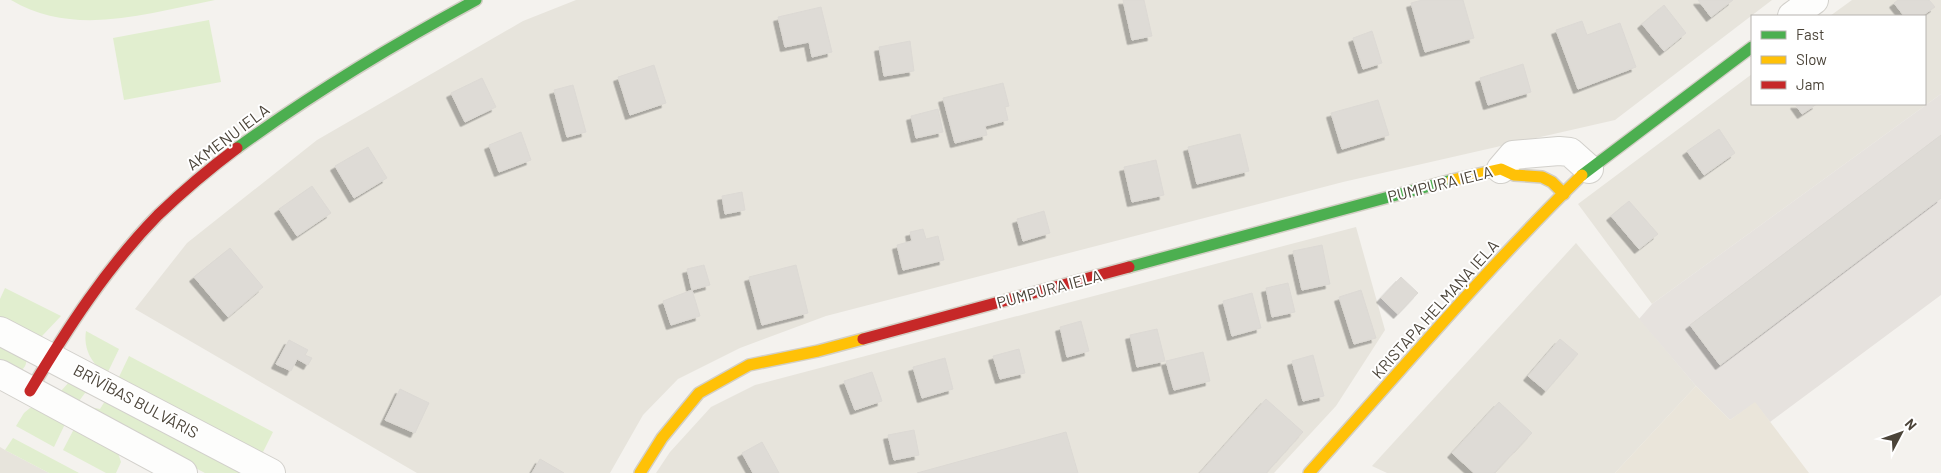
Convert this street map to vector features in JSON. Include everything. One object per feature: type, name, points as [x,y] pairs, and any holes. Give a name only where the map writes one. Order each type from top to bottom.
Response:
[{"type":"street","name":"AKMEŅU IELA","points":[[30,391],[101,282],[135,240],[168,206],[211,168],[289,111],[440,18],[476,0]]},
{"type":"street","points":[[1793,15],[1814,0]]},
{"type":"street","points":[[1589,169],[1751,48]]},
{"type":"street","name":"PUMPURA IELA","points":[[640,473],[662,438],[699,392],[749,366],[836,347],[1442,182],[1501,169],[1513,155],[1558,150],[1570,152],[1589,169]]},
{"type":"street","name":"PUMPURA IELA","points":[[1501,169],[1514,175],[1542,176],[1552,182],[1564,194]]},
{"type":"street","name":"KRISTAPA HELMAŅA IELA","points":[[1309,473],[1451,313],[1589,169]]},
{"type":"street","name":"BRĪVĪBAS BULVĀRIS","points":[[0,331],[271,473]]},
{"type":"street","points":[[0,374],[183,473]]},
{"type":"shaded area","points":[[576,0],[1772,0],[1615,120],[1343,182],[826,316],[740,348],[678,379],[643,415],[610,473],[417,473],[135,309],[187,243],[317,140],[523,21]]},
{"type":"shaded area","points":[[1852,0],[1941,0],[1941,94],[1926,105],[1926,15],[1831,15]]},
{"type":"shaded area","points":[[1751,75],[1751,105],[1926,105],[1652,304],[1578,204]]},
{"type":"shaded area","points":[[1941,94],[1941,295],[1770,422],[1755,403],[1730,420],[1696,386],[1639,319],[1652,304]]},
{"type":"shaded area","points":[[1356,227],[1385,330],[1336,406],[1274,473],[656,473],[670,452],[711,407],[755,385]]},
{"type":"shaded area","points":[[1576,243],[1696,386],[1615,473],[1387,473],[1372,466]]},
{"type":"shaded area","points":[[1696,386],[1730,420],[1755,402],[1809,473],[1615,473]]},
{"type":"shaded area","points":[[0,447],[5,450],[49,473],[0,473]]},
{"type":"green space","points":[[11,0],[215,0],[138,16],[86,20],[60,18],[35,11]]},
{"type":"green space","points":[[209,20],[221,82],[124,100],[113,38]]},
{"type":"green space","points":[[5,288],[61,316],[42,336],[34,339],[0,322],[0,299]]},
{"type":"green space","points":[[86,331],[119,349],[107,374],[97,366],[87,350]]},
{"type":"green space","points":[[0,341],[26,356],[26,364],[21,371],[0,363]]},
{"type":"green space","points":[[129,356],[273,432],[261,456],[118,379]]},
{"type":"green space","points":[[71,380],[94,395],[85,393],[76,405],[63,396],[61,391]]},
{"type":"green space","points":[[105,401],[249,473],[205,473],[87,411],[90,407],[100,409]]},
{"type":"green space","points":[[30,408],[36,408],[65,424],[54,447],[16,426],[24,413]]},
{"type":"green space","points":[[75,427],[117,450],[121,462],[116,473],[106,473],[63,450]]},
{"type":"green space","points":[[13,438],[79,473],[49,473],[5,450]]},
{"type":"building","points":[[1123,0],[1144,0],[1152,36],[1132,40]]},
{"type":"building","points":[[1422,0],[1463,0],[1474,38],[1425,52],[1411,3]]},
{"type":"building","points":[[1698,0],[1733,0],[1711,17]]},
{"type":"building","points":[[1898,0],[1929,0],[1935,7],[1923,15],[1903,15],[1894,3]]},
{"type":"building","points":[[1664,5],[1686,33],[1664,51],[1642,24]]},
{"type":"building","points":[[821,7],[832,52],[812,57],[809,42],[785,47],[778,17]]},
{"type":"building","points":[[1582,21],[1587,35],[1620,23],[1636,67],[1578,89],[1556,30]]},
{"type":"building","points":[[1372,31],[1382,63],[1363,69],[1353,38]]},
{"type":"building","points":[[910,41],[914,71],[884,76],[879,47]]},
{"type":"building","points":[[1523,64],[1531,92],[1488,105],[1480,78]]},
{"type":"building","points":[[654,65],[666,103],[630,115],[618,77]]},
{"type":"building","points":[[482,78],[496,107],[465,122],[451,93]]},
{"type":"building","points":[[1003,83],[1009,106],[1005,107],[1008,120],[985,126],[987,135],[955,143],[943,98]]},
{"type":"building","points":[[573,85],[586,132],[567,137],[554,90]]},
{"type":"building","points":[[1378,100],[1389,135],[1342,149],[1331,113]]},
{"type":"building","points":[[1796,105],[1816,105],[1802,114]]},
{"type":"building","points":[[938,109],[943,132],[916,138],[911,116]]},
{"type":"building","points":[[1719,129],[1735,153],[1704,175],[1687,151]]},
{"type":"building","points":[[521,132],[531,160],[499,172],[489,145]]},
{"type":"building","points":[[1240,134],[1249,171],[1197,184],[1188,147]]},
{"type":"building","points":[[1941,135],[1941,198],[1720,365],[1690,325]]},
{"type":"building","points":[[368,147],[387,178],[354,198],[335,166]]},
{"type":"building","points":[[1156,160],[1164,195],[1132,202],[1124,167]]},
{"type":"building","points":[[312,186],[331,213],[297,236],[279,209]]},
{"type":"building","points":[[742,192],[745,210],[725,214],[722,196]]},
{"type":"building","points":[[1629,201],[1658,234],[1639,249],[1611,216]]},
{"type":"building","points":[[1044,211],[1050,233],[1023,241],[1017,219]]},
{"type":"building","points":[[923,229],[926,239],[938,236],[944,260],[903,270],[897,245],[912,241],[910,232]]},
{"type":"building","points":[[1322,245],[1330,284],[1302,290],[1293,251]]},
{"type":"building","points":[[230,248],[263,287],[228,317],[194,277]]},
{"type":"building","points":[[704,265],[710,285],[692,290],[687,269]]},
{"type":"building","points":[[796,265],[808,313],[762,325],[749,277]]},
{"type":"building","points":[[1401,277],[1418,293],[1398,314],[1381,298]]},
{"type":"building","points":[[1288,283],[1295,312],[1272,317],[1266,288]]},
{"type":"building","points":[[692,290],[700,316],[671,325],[663,301]]},
{"type":"building","points":[[1361,290],[1376,338],[1354,344],[1339,297]]},
{"type":"building","points":[[1252,293],[1261,328],[1232,336],[1223,301]]},
{"type":"building","points":[[1081,321],[1089,351],[1067,357],[1060,327]]},
{"type":"building","points":[[1157,329],[1165,361],[1137,367],[1130,335]]},
{"type":"building","points":[[1560,339],[1578,354],[1546,391],[1528,376]]},
{"type":"building","points":[[289,340],[308,350],[305,355],[312,358],[308,365],[297,359],[291,371],[276,364]]},
{"type":"building","points":[[1019,349],[1025,373],[1000,379],[993,356]]},
{"type":"building","points":[[1203,352],[1210,381],[1174,390],[1166,361]]},
{"type":"building","points":[[1313,355],[1324,396],[1303,401],[1292,361]]},
{"type":"building","points":[[945,358],[953,389],[922,398],[913,367]]},
{"type":"building","points":[[872,372],[882,401],[855,410],[844,381]]},
{"type":"building","points":[[400,389],[429,403],[415,433],[385,420]]},
{"type":"building","points":[[1266,399],[1303,432],[1266,473],[1200,473]]},
{"type":"building","points":[[1499,402],[1532,433],[1494,473],[1474,473],[1452,453]]},
{"type":"building","points":[[914,430],[919,455],[894,460],[888,435]]},
{"type":"building","points":[[1066,432],[1078,473],[917,473]]},
{"type":"building","points":[[762,442],[779,473],[753,473],[742,453]]},
{"type":"building","points":[[540,459],[564,473],[532,473]]},
{"type":"traffic: fast","points":[[237,148],[294,108],[354,70],[476,0]]},
{"type":"traffic: fast","points":[[1582,175],[1751,48]]},
{"type":"traffic: fast","points":[[1129,267],[1452,180]]},
{"type":"traffic: slow","points":[[1452,180],[1501,169],[1514,175],[1542,177],[1552,182],[1564,194]]},
{"type":"traffic: slow","points":[[1309,473],[1477,284],[1582,175]]},
{"type":"traffic: slow","points":[[640,473],[662,438],[699,393],[749,365],[818,351],[863,339]]},
{"type":"traffic: jam","points":[[30,391],[89,299],[139,235],[177,197],[237,148]]},
{"type":"traffic: jam","points":[[863,339],[1129,267]]}]
